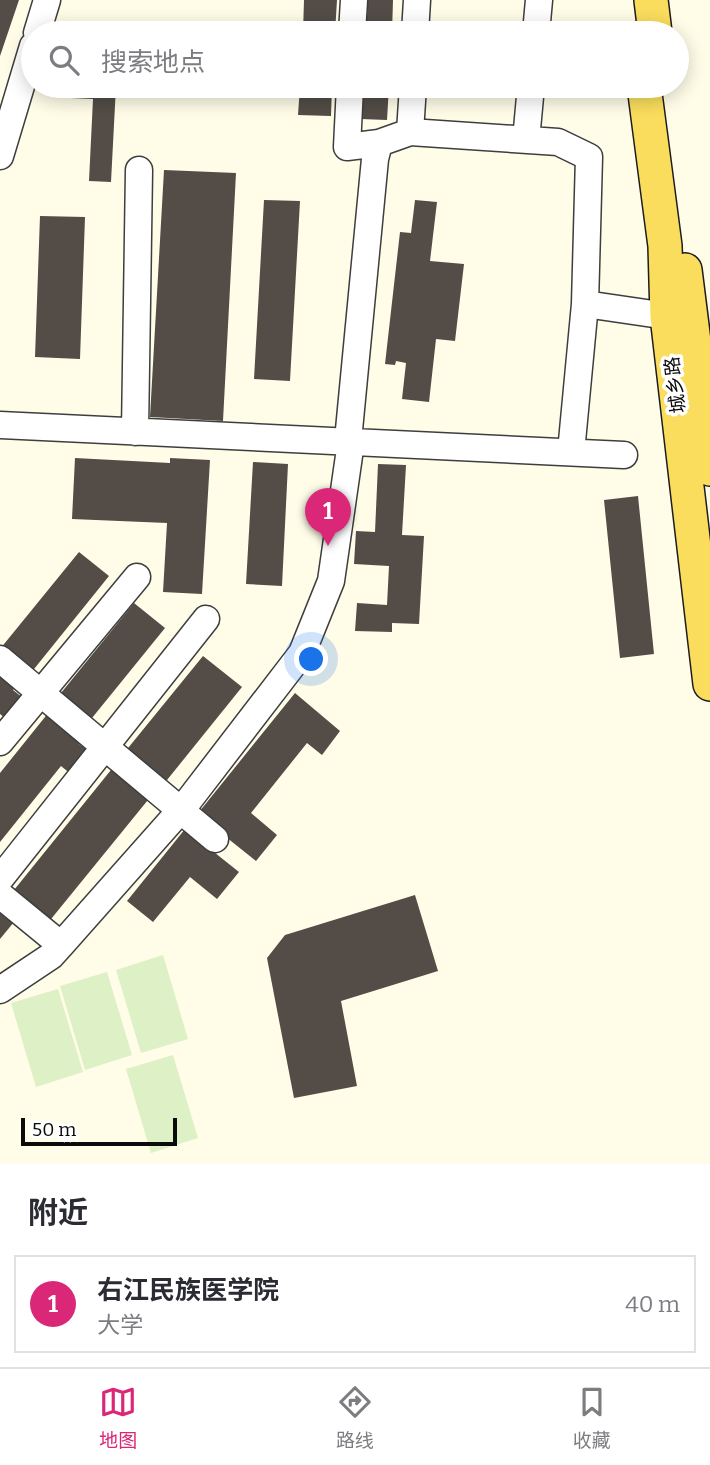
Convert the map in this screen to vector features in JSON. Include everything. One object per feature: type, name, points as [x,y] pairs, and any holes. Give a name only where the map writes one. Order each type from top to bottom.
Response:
[{"type":"main road","points":[[633,0],[636,21]]},
{"type":"main road","points":[[651,0],[654,21]]},
{"type":"main road","name":"城乡路","points":[[646,98],[664,246],[667,316],[710,684]]},
{"type":"main road","name":"城乡路","points":[[664,98],[709,457]]},
{"type":"street","points":[[41,21],[47,0]]},
{"type":"street","points":[[353,21],[354,0]]},
{"type":"street","points":[[416,21],[417,0]]},
{"type":"street","points":[[537,21],[539,0]]},
{"type":"street","points":[[0,156],[21,86]]},
{"type":"street","points":[[349,98],[347,147],[379,143],[410,132],[558,142],[589,157],[584,304],[571,452]]},
{"type":"street","points":[[410,132],[412,98]]},
{"type":"street","points":[[526,140],[530,98]]},
{"type":"street","points":[[0,990],[51,956],[61,945],[180,810],[302,653],[331,581],[351,442],[349,430],[375,159],[379,143]]},
{"type":"street","points":[[135,432],[139,170]]},
{"type":"street","points":[[584,304],[667,316]]},
{"type":"street","points":[[0,425],[624,455]]},
{"type":"street","points":[[0,743],[136,578]]},
{"type":"street","points":[[0,879],[206,619]]},
{"type":"street","points":[[0,659],[215,839]]},
{"type":"street","points":[[0,895],[61,945]]},
{"type":"green space","points":[[163,955],[188,1039],[141,1053],[116,970]]},
{"type":"green space","points":[[107,972],[132,1055],[85,1070],[60,986]]},
{"type":"green space","points":[[58,989],[83,1072],[36,1087],[11,1003]]},
{"type":"green space","points":[[173,1055],[198,1138],[151,1153],[126,1069]]},
{"type":"building","points":[[0,0],[19,0],[0,56]]},
{"type":"building","points":[[304,0],[337,0],[336,21],[303,21]]},
{"type":"building","points":[[368,0],[393,0],[392,21],[367,21]]},
{"type":"building","points":[[71,98],[115,98],[111,182],[89,181],[93,99]]},
{"type":"building","points":[[299,98],[332,98],[331,116],[298,115]]},
{"type":"building","points":[[362,98],[388,98],[387,120],[361,119]]},
{"type":"building","points":[[164,170],[236,173],[223,421],[150,417]]},
{"type":"building","points":[[264,200],[300,201],[290,381],[254,379]]},
{"type":"building","points":[[415,200],[437,202],[430,261],[464,264],[455,341],[436,339],[429,402],[402,399],[406,363],[396,361],[395,365],[385,364],[400,232],[411,233]]},
{"type":"building","points":[[40,216],[85,217],[80,359],[35,357]]},
{"type":"building","points":[[75,458],[170,463],[170,458],[210,460],[202,594],[163,592],[167,523],[72,519]]},
{"type":"building","points":[[253,462],[288,464],[282,586],[246,584]]},
{"type":"building","points":[[378,464],[406,465],[402,535],[424,536],[419,624],[392,623],[392,632],[355,631],[357,603],[387,605],[389,566],[354,564],[356,531],[375,532]]},
{"type":"building","points":[[638,496],[654,654],[620,658],[604,500]]},
{"type":"building","points":[[79,552],[109,576],[30,674],[0,649]]},
{"type":"building","points":[[134,603],[165,628],[92,718],[61,693]]},
{"type":"building","points":[[203,656],[242,687],[163,785],[124,753]]},
{"type":"building","points":[[0,671],[17,685],[13,690],[23,698],[6,719],[0,714]]},
{"type":"building","points":[[295,693],[340,731],[322,755],[307,743],[251,813],[277,835],[256,861],[199,812]]},
{"type":"building","points":[[49,712],[83,739],[79,744],[90,752],[72,775],[61,766],[0,842],[0,773]]},
{"type":"building","points":[[115,765],[152,795],[47,924],[10,895]]},
{"type":"building","points":[[185,829],[239,872],[217,899],[190,877],[153,922],[127,901]]},
{"type":"building","points":[[415,895],[438,971],[341,1001],[357,1086],[294,1098],[267,958],[285,935]]},
{"type":"building","points":[[0,910],[14,922],[0,939]]},
{"type":"place","name":"右江民族医学院","points":[[328,546]]}]
